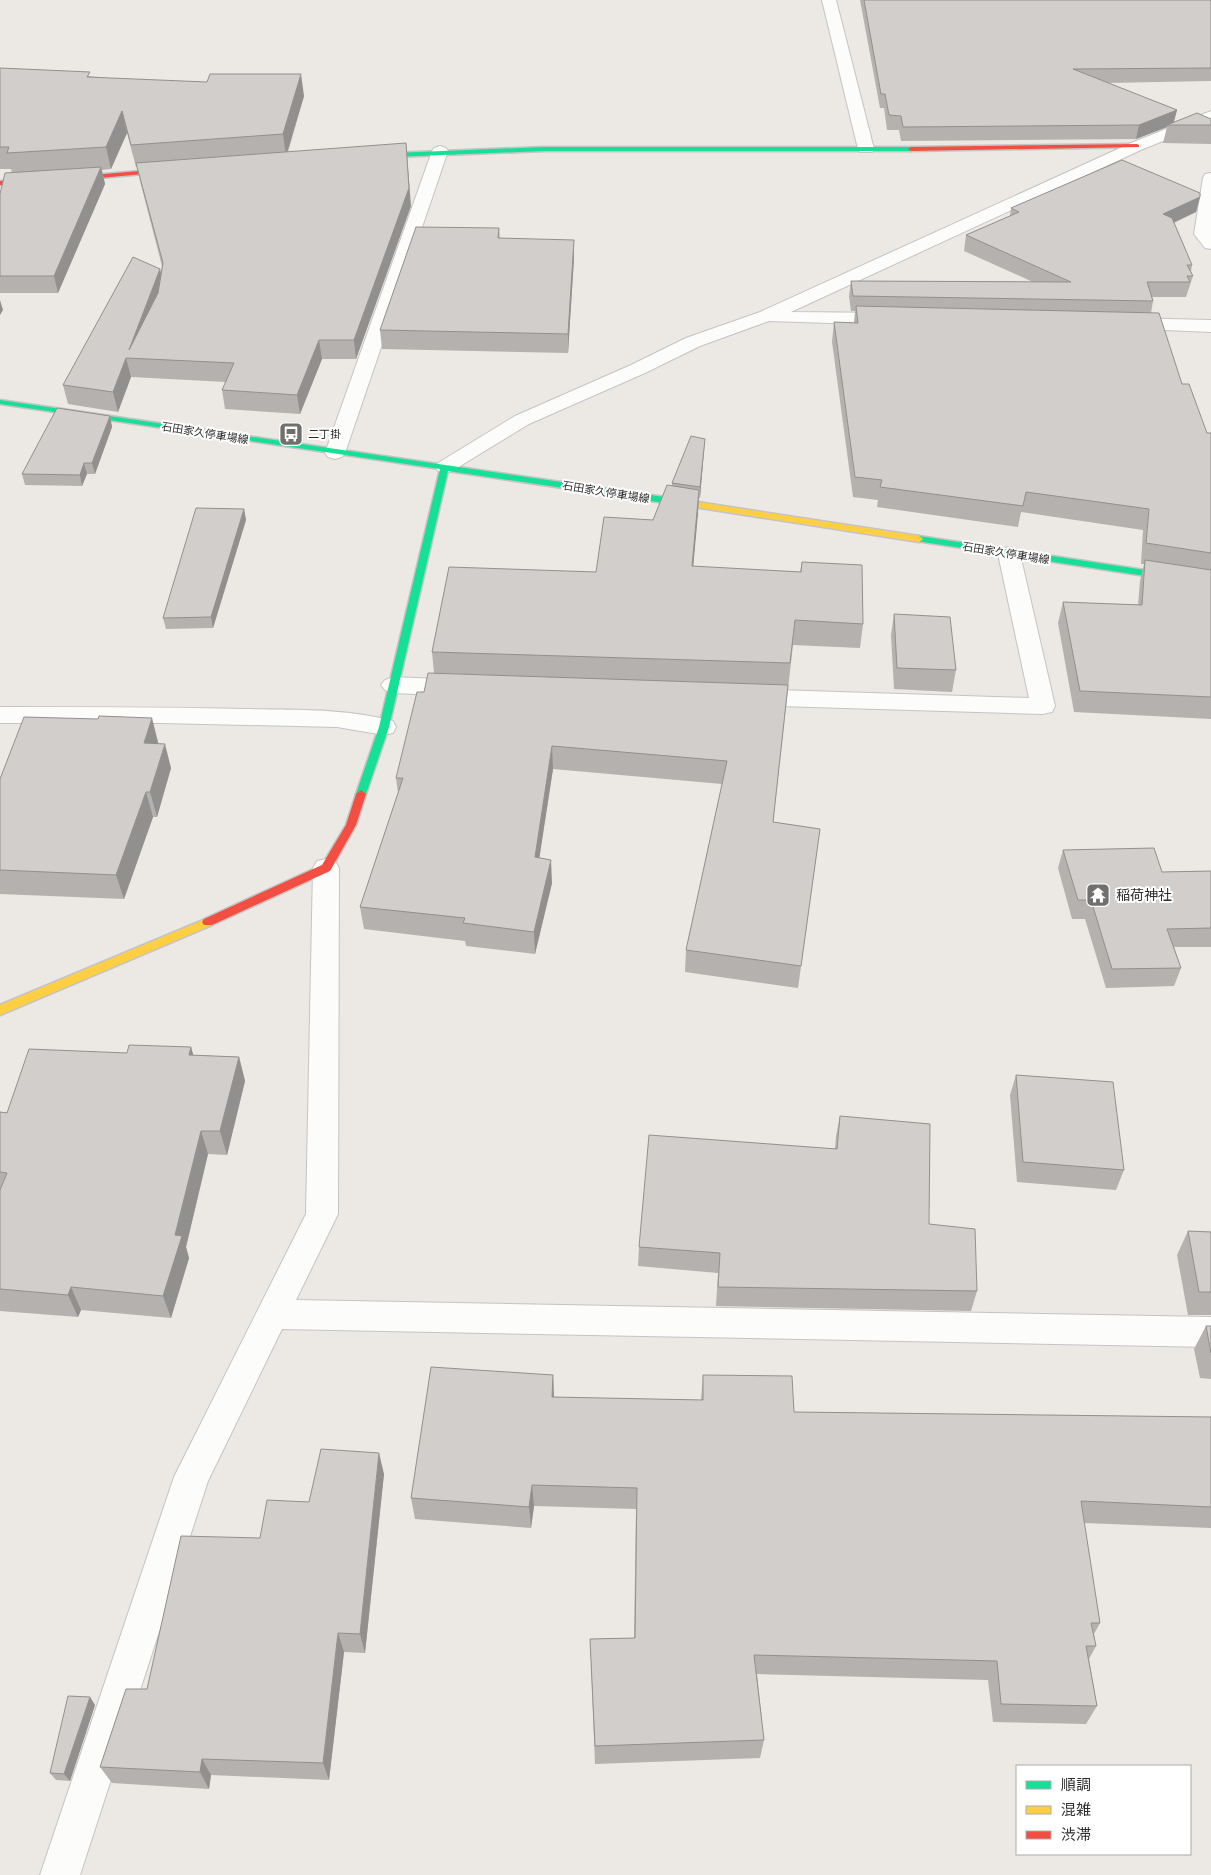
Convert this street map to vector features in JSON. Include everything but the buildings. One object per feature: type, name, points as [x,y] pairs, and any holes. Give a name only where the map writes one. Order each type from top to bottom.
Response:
[{"type":"street","points":[[830,0],[866,149]]},
{"type":"street","points":[[60,1875],[192,1477],[322,1214],[326,868],[351,825],[384,727],[445,467],[522,420],[638,369],[692,342],[767,316],[1137,146],[1211,116]]},
{"type":"street","points":[[361,157],[440,151],[569,147],[866,149],[1137,146]]},
{"type":"street","points":[[336,453],[440,151]]},
{"type":"street","points":[[0,183],[182,170]]},
{"type":"street","points":[[1211,178],[1203,234],[1211,244]]},
{"type":"street","points":[[767,316],[905,320]]},
{"type":"street","points":[[1112,324],[1211,326]]},
{"type":"street","name":"石田家久停車場線","points":[[0,402],[336,453],[445,467],[1211,584]]},
{"type":"street","points":[[723,696],[1043,706],[1009,554]]},
{"type":"street","points":[[393,685],[483,688]]},
{"type":"street","points":[[0,715],[161,715],[337,720],[384,727]]},
{"type":"street","points":[[0,1010],[195,928],[326,868]]},
{"type":"street","points":[[272,1314],[1211,1332]]},
{"type":"traffic: fast","points":[[369,156],[544,149],[911,149]]},
{"type":"traffic: fast","points":[[0,402],[678,502]]},
{"type":"traffic: fast","points":[[361,794],[384,727],[445,467]]},
{"type":"traffic: fast","points":[[919,539],[1211,583]]},
{"type":"traffic: slow","points":[[678,502],[919,539]]},
{"type":"traffic: slow","points":[[0,1010],[208,922]]},
{"type":"traffic: jam","points":[[911,149],[1137,146]]},
{"type":"traffic: jam","points":[[0,183],[35,182],[174,170]]},
{"type":"traffic: jam","points":[[208,922],[326,868],[351,825],[361,794]]},
{"type":"place","name":"二丁掛","points":[[291,434]]},
{"type":"place","name":"稲荷神社","points":[[1098,895]]}]
